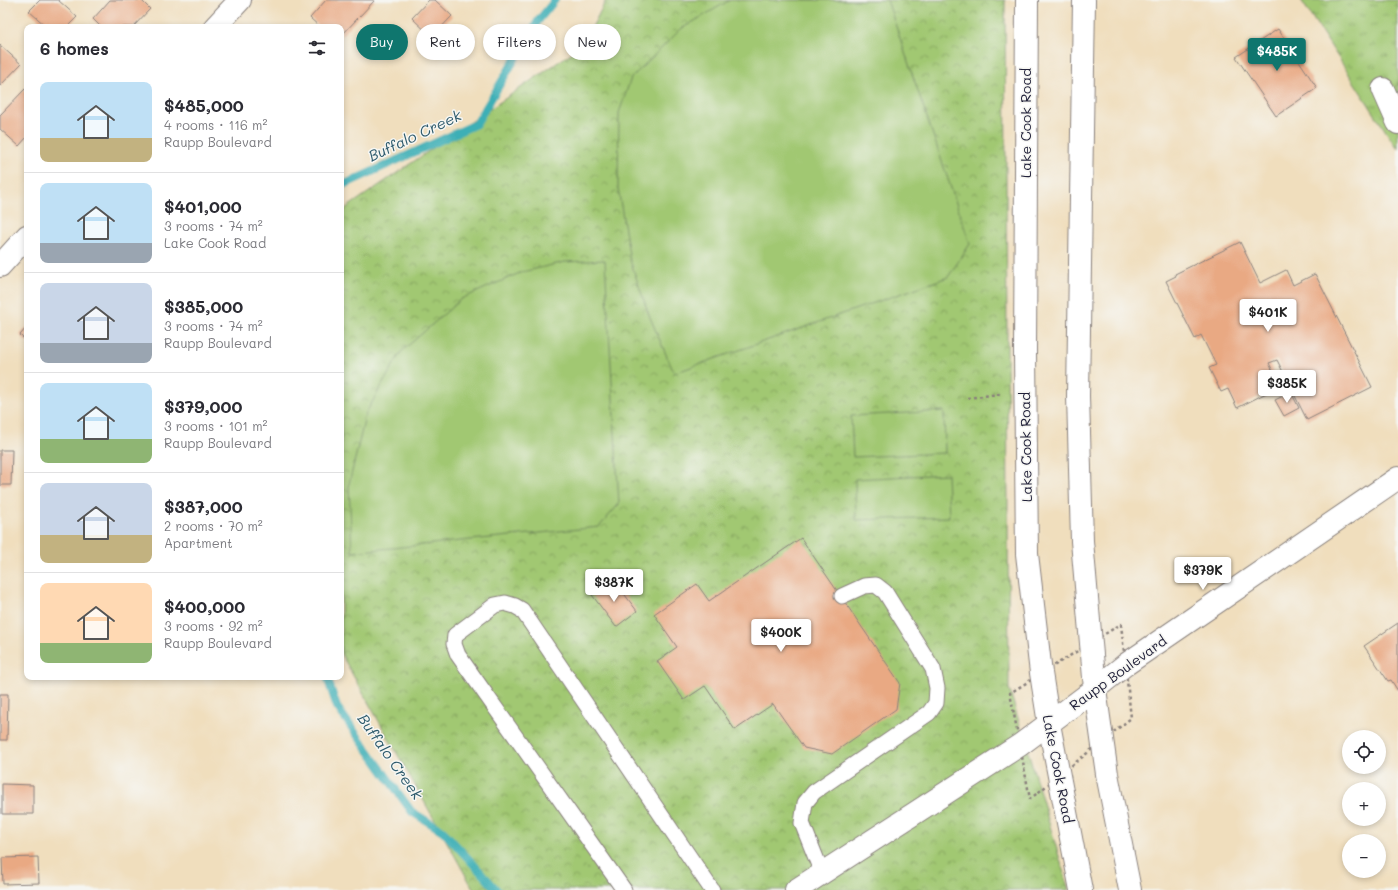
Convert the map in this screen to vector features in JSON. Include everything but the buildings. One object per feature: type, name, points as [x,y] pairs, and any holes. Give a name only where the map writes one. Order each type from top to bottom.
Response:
[{"type":"main road","points":[[218,24],[240,0]]},
{"type":"main road","name":"Lake Cook Road","points":[[1027,0],[1025,359],[1027,554],[1041,673],[1049,724],[1081,890]]},
{"type":"main road","points":[[1084,0],[1078,396],[1082,541],[1095,689],[1107,774],[1130,890]]},
{"type":"main road","points":[[1383,89],[1398,123]]},
{"type":"main road","points":[[0,266],[24,239]]},
{"type":"main road","name":"Raupp Boulevard","points":[[796,890],[1020,745],[1125,665],[1398,478]]},
{"type":"lane","points":[[822,873],[802,823],[804,803],[814,792],[929,713],[936,703],[937,688],[933,669],[885,592],[876,585],[864,586],[842,596]]},
{"type":"lane","points":[[624,890],[458,655],[454,644],[455,635],[494,605],[505,603],[522,610],[712,890]]},
{"type":"path","points":[[966,398],[1000,394]]},
{"type":"green space","points":[[606,0],[1005,0],[1009,688],[1069,890],[474,890],[344,659],[344,212],[346,208],[564,58],[564,60],[621,60],[621,24],[594,24]]},
{"type":"green space","points":[[730,0],[887,0],[970,244],[948,277],[674,373],[649,315],[630,260],[618,188],[619,113],[631,78],[681,29]]},
{"type":"green space","points":[[1301,0],[1398,0],[1398,149],[1396,147]]},
{"type":"green space","points":[[605,260],[619,504],[599,527],[352,552],[349,484],[366,413],[401,352],[461,299],[522,272],[565,262]]},
{"type":"green space","points":[[944,411],[945,453],[853,457],[851,416]]},
{"type":"green space","points":[[947,474],[949,517],[856,520],[855,479]]},
{"type":"waterway","name":"Buffalo Creek","points":[[344,185],[476,124],[538,21],[555,0]]},
{"type":"waterway","name":"Buffalo Creek","points":[[328,680],[337,707],[412,812],[443,831],[497,890]]}]
